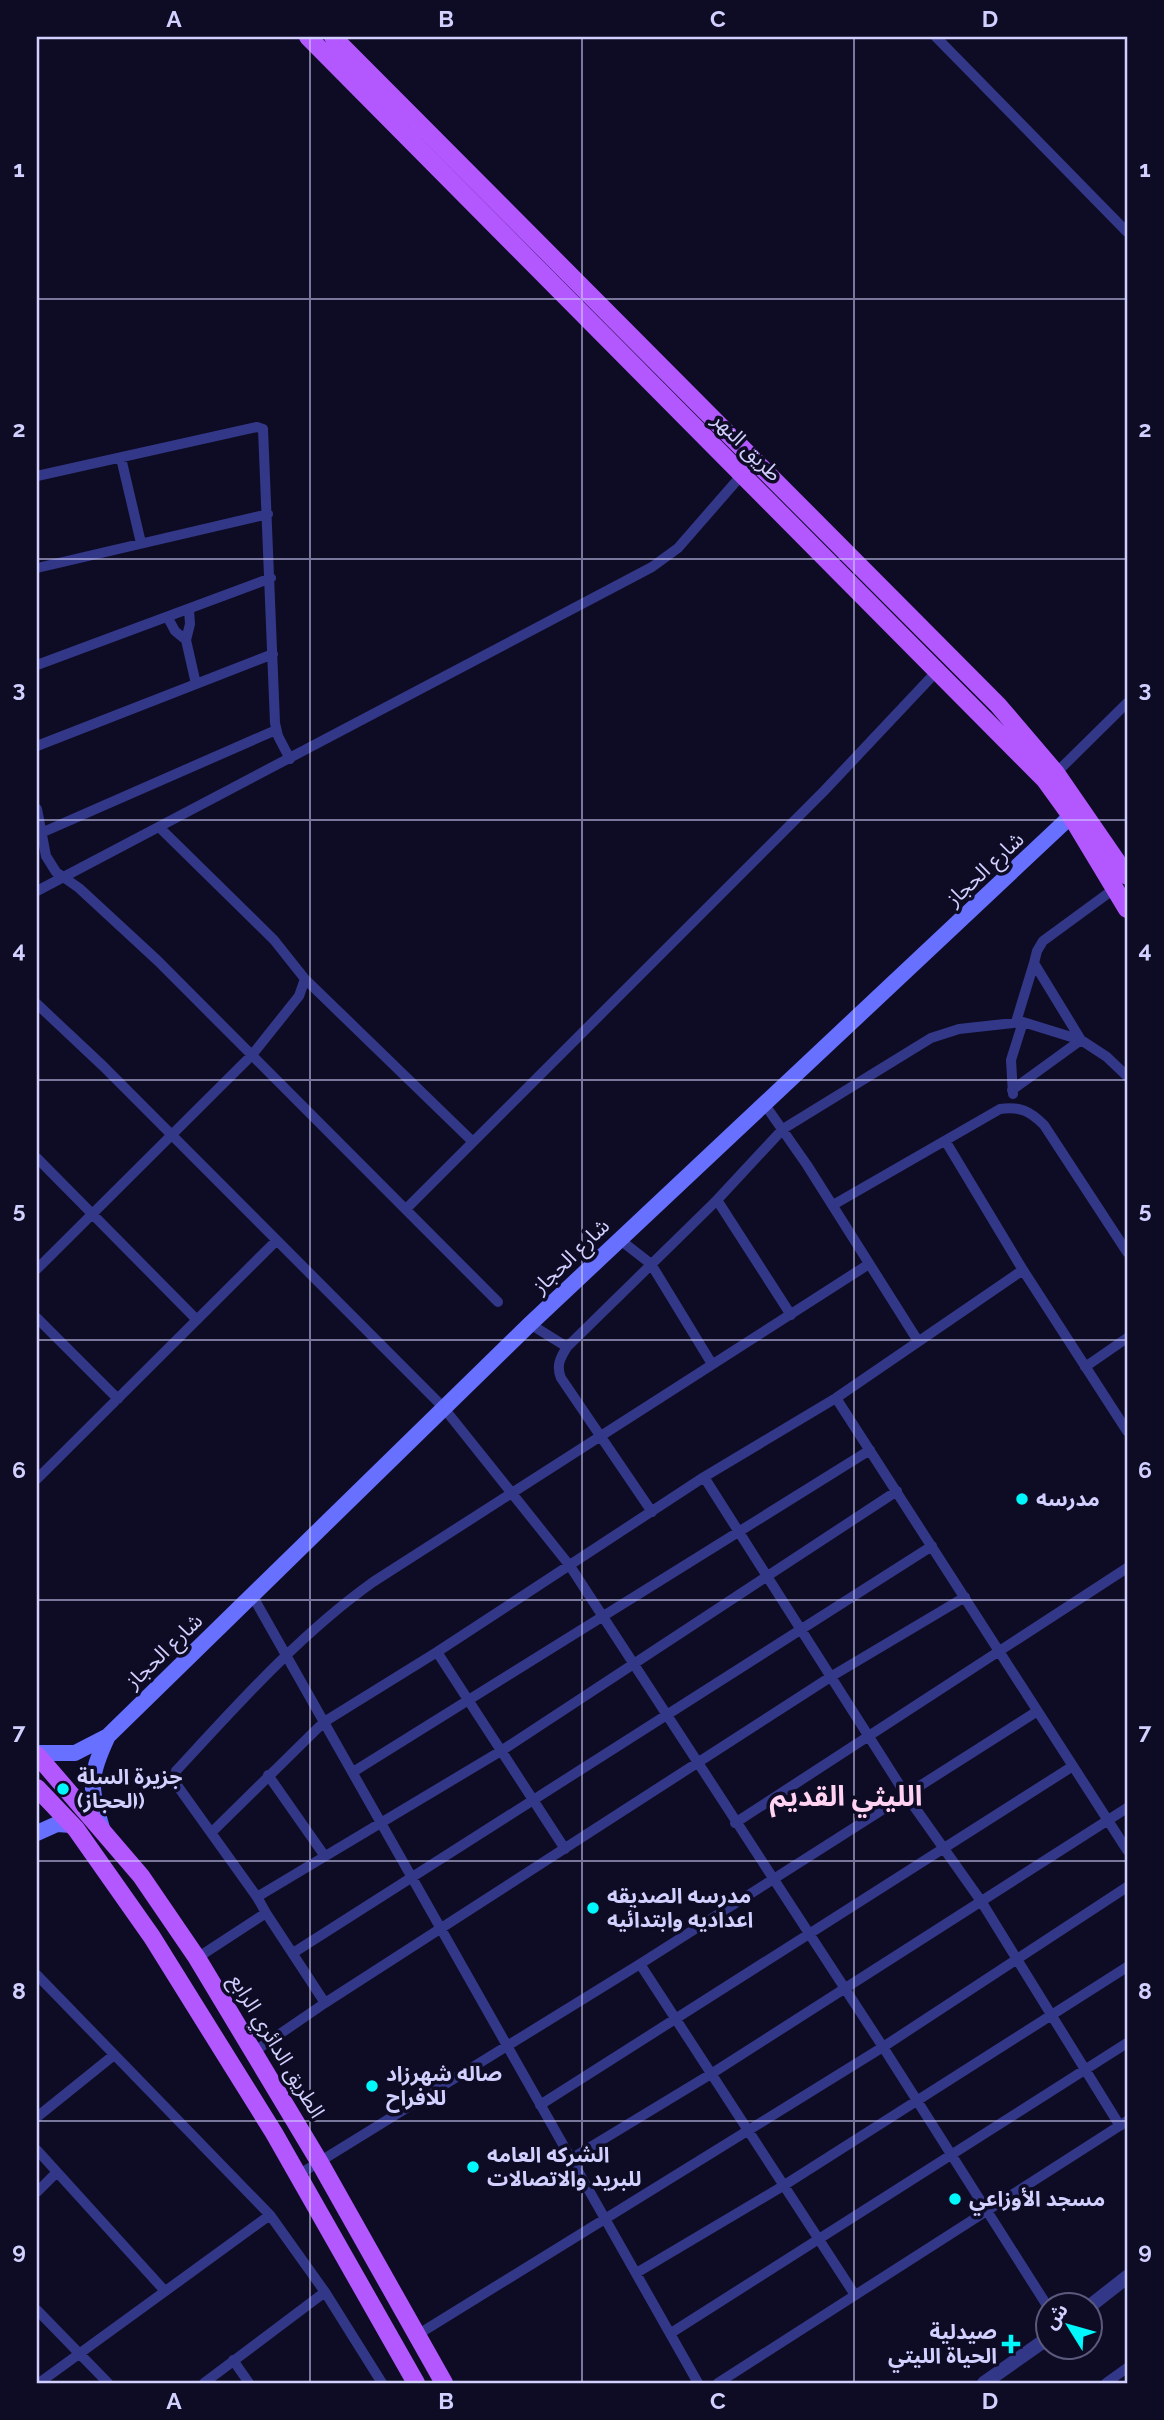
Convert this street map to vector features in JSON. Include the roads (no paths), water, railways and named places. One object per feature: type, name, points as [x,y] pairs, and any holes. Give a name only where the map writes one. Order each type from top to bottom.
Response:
[{"type":"main road","name":"طريق النهر","points":[[308,37],[748,468],[998,705],[1056,773],[1127,876]]},
{"type":"main road","name":"طريق النهر","points":[[333,37],[1045,780],[1072,816],[1127,909]]},
{"type":"main road","name":"شارع الحجاز","points":[[37,1754],[75,1753],[108,1736],[619,1239],[1072,816]]},
{"type":"main road","name":"شارع الحجاز","points":[[102,1828],[93,1796],[92,1770],[108,1736]]},
{"type":"main road","name":"الطريق الدائري الرابع","points":[[37,1754],[141,1876],[197,1958],[255,2051],[444,2383]]},
{"type":"main road","points":[[37,1792],[72,1825],[152,1937],[298,2175],[416,2383]]},
{"type":"main road","points":[[37,1833],[57,1824],[72,1825]]},
{"type":"street","points":[[936,37],[1127,232]]},
{"type":"street","points":[[37,476],[260,428],[266,435],[276,730],[290,759]]},
{"type":"street","points":[[121,457],[141,543]]},
{"type":"street","points":[[37,891],[652,567],[678,548],[748,468]]},
{"type":"street","points":[[37,568],[268,514]]},
{"type":"street","points":[[37,665],[271,578]]},
{"type":"street","points":[[188,610],[190,624],[186,640],[196,684]]},
{"type":"street","points":[[168,618],[175,631],[186,640]]},
{"type":"street","points":[[37,746],[273,653]]},
{"type":"street","points":[[406,1209],[824,791],[938,670]]},
{"type":"street","points":[[1056,773],[1127,703]]},
{"type":"street","points":[[41,833],[276,730]]},
{"type":"street","points":[[37,809],[46,856],[62,878],[79,888],[159,961],[498,1302]]},
{"type":"street","points":[[159,827],[274,940],[305,979],[472,1142]]},
{"type":"street","points":[[1013,1107],[1011,1060],[1037,951],[1043,941],[1114,889]]},
{"type":"street","points":[[1034,963],[1081,1040]]},
{"type":"street","points":[[37,1269],[252,1055],[299,996],[305,979]]},
{"type":"street","points":[[37,1004],[171,1134],[443,1408],[570,1566],[883,2047],[1037,2290]]},
{"type":"street","points":[[652,1512],[558,1371],[560,1358],[567,1347],[718,1199],[783,1129],[931,1038],[959,1028],[1020,1022],[1081,1040],[1107,1057],[1127,1076]]},
{"type":"street","points":[[1012,1090],[1081,1040]]},
{"type":"street","points":[[763,1102],[833,1205],[918,1341]]},
{"type":"street","points":[[833,1205],[1000,1109],[1013,1107],[1035,1115],[1044,1125],[1127,1252]]},
{"type":"street","points":[[946,1142],[1023,1270],[1127,1432]]},
{"type":"street","points":[[37,1158],[197,1320]]},
{"type":"street","points":[[718,1199],[791,1315]]},
{"type":"street","points":[[619,1239],[651,1264],[712,1364]]},
{"type":"street","points":[[38,1476],[276,1241]]},
{"type":"street","points":[[325,2003],[257,1897],[174,1781],[176,1771],[342,1605],[511,1492],[869,1264]]},
{"type":"street","points":[[212,1832],[324,1722],[437,1652],[704,1477],[836,1398],[1023,1270]]},
{"type":"street","points":[[37,1318],[118,1399]]},
{"type":"street","points":[[530,1324],[567,1347]]},
{"type":"street","points":[[1085,1367],[1127,1338]]},
{"type":"street","points":[[836,1398],[1127,1850]]},
{"type":"street","points":[[353,1772],[870,1450]]},
{"type":"street","points":[[704,1477],[906,1795],[981,1900],[1086,2070],[1124,2124],[718,2383]]},
{"type":"street","points":[[257,1897],[502,1751],[897,1491]]},
{"type":"street","points":[[293,1953],[932,1546]]},
{"type":"street","points":[[736,1823],[1127,1568]]},
{"type":"street","points":[[252,1595],[440,1930],[508,2043],[603,2220],[638,2272],[698,2383]]},
{"type":"street","points":[[255,2051],[831,1676],[965,1597]]},
{"type":"street","points":[[437,1652],[565,1849]]},
{"type":"street","points":[[298,2175],[640,1964],[1036,1712]]},
{"type":"street","points":[[540,2105],[1073,1766]]},
{"type":"street","points":[[268,1775],[324,1855]]},
{"type":"street","points":[[569,2160],[711,2074],[1127,1808]]},
{"type":"street","points":[[417,2335],[883,2047],[1127,1887]]},
{"type":"street","points":[[197,1958],[266,1913]]},
{"type":"street","points":[[640,1964],[855,2295]]},
{"type":"street","points":[[638,2272],[783,2186],[1127,1968]]},
{"type":"street","points":[[37,1975],[270,2215],[326,2292],[382,2383]]},
{"type":"street","points":[[671,2333],[1127,2043]]},
{"type":"street","points":[[37,2117],[114,2055]]},
{"type":"street","points":[[37,2150],[164,2290]]},
{"type":"street","points":[[37,2192],[57,2172]]},
{"type":"street","points":[[39,2383],[270,2215]]},
{"type":"street","points":[[1104,2295],[1127,2277]]},
{"type":"street","points":[[204,2383],[326,2292]]},
{"type":"street","points":[[37,2310],[108,2383]]},
{"type":"street","points":[[985,2383],[1034,2348]]},
{"type":"street","points":[[233,2360],[249,2383]]},
{"type":"street","points":[[1106,2383],[1127,2368]]},
{"type":"place","name":"مدرسه","points":[[1022,1499]]},
{"type":"place","name":"جزيرة السلة (الحجاز)","points":[[63,1789]]},
{"type":"place","name":"مدرسه الصديقه اعداديه وابتدائيه","points":[[593,1908]]},
{"type":"place","name":"صاله شهرزاد للافراح","points":[[372,2086]]},
{"type":"place","name":"الشركه العامه للبريد والاتصالات","points":[[473,2167]]},
{"type":"place","name":"مسجد الأوزاعي","points":[[955,2199]]},
{"type":"place","name":"صيدلية الحياة الليتي","points":[[1011,2344]]},
{"type":"district","name":"الليثي القديم","points":[[846,1796]]}]
